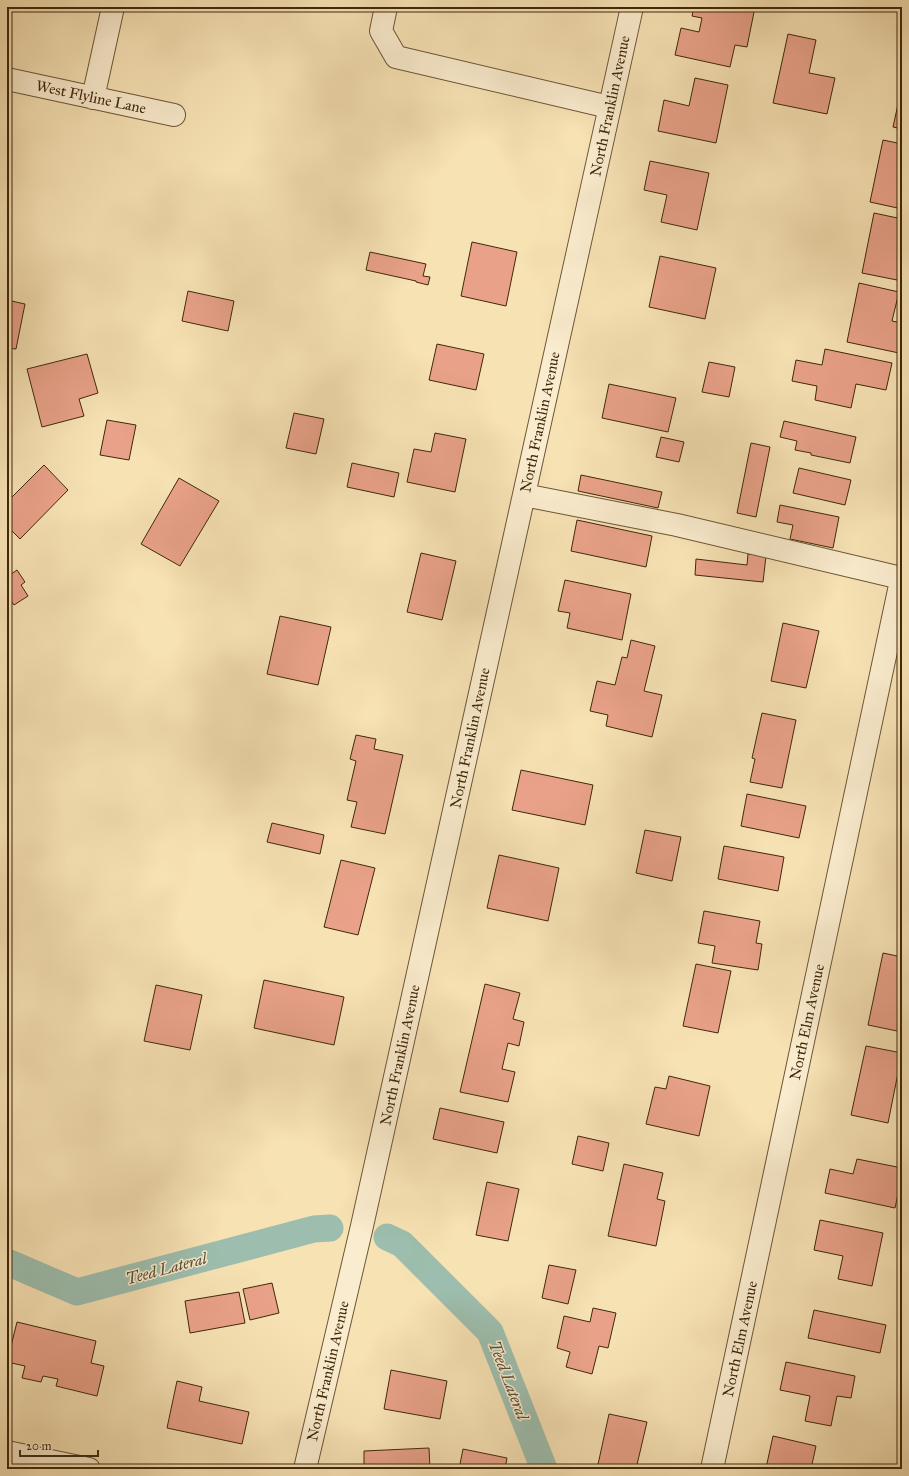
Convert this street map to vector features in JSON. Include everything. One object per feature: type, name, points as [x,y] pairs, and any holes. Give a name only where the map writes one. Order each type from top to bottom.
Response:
[{"type":"street","points":[[94,98],[113,7]]},
{"type":"street","points":[[386,7],[381,31],[396,57],[610,107]]},
{"type":"street","name":"North Franklin Avenue","points":[[305,1469],[362,1226],[631,7]]},
{"type":"street","name":"West Flyline Lane","points":[[7,79],[174,115]]},
{"type":"street","points":[[524,495],[677,525],[902,577]]},
{"type":"street","name":"North Elm Avenue","points":[[712,1469],[902,577]]},
{"type":"street","points":[[7,1452],[48,1464],[89,1469]]},
{"type":"building","points":[[694,7],[755,7],[747,47],[735,45],[730,67],[675,55],[681,28],[699,32],[702,18],[692,16]]},
{"type":"building","points":[[788,34],[816,40],[809,73],[835,78],[827,114],[773,103]]},
{"type":"building","points":[[695,78],[728,85],[716,143],[658,131],[664,100],[689,106]]},
{"type":"building","points":[[902,86],[902,129],[893,127]]},
{"type":"building","points":[[883,140],[902,144],[902,209],[870,202]]},
{"type":"building","points":[[650,161],[709,173],[697,230],[661,222],[667,195],[644,190]]},
{"type":"building","points":[[874,213],[902,219],[902,281],[862,273]]},
{"type":"building","points":[[472,242],[517,252],[506,306],[461,296]]},
{"type":"building","points":[[370,252],[426,264],[423,276],[430,277],[428,285],[366,270]]},
{"type":"building","points":[[660,256],[716,268],[705,319],[649,307]]},
{"type":"building","points":[[859,283],[899,292],[892,321],[902,323],[902,338],[899,353],[847,342]]},
{"type":"building","points":[[188,291],[234,301],[228,331],[182,321]]},
{"type":"building","points":[[7,300],[25,304],[16,349],[7,348]]},
{"type":"building","points":[[437,344],[484,354],[476,390],[429,380]]},
{"type":"building","points":[[825,349],[892,363],[886,390],[856,384],[851,408],[815,400],[817,386],[792,381],[796,360],[822,365]]},
{"type":"building","points":[[87,354],[98,393],[79,399],[84,416],[42,427],[27,369]]},
{"type":"building","points":[[709,362],[735,367],[729,397],[702,392]]},
{"type":"building","points":[[609,384],[676,398],[668,432],[602,418]]},
{"type":"building","points":[[294,413],[324,419],[316,454],[286,448]]},
{"type":"building","points":[[107,420],[136,425],[129,460],[100,455]]},
{"type":"building","points":[[784,421],[856,437],[850,463],[795,450],[797,441],[780,437]]},
{"type":"building","points":[[435,433],[466,439],[455,492],[407,482],[414,449],[431,452]]},
{"type":"building","points":[[661,437],[684,442],[679,462],[656,457]]},
{"type":"building","points":[[751,443],[770,447],[756,517],[737,513]]},
{"type":"building","points":[[352,463],[399,473],[394,497],[347,487]]},
{"type":"building","points":[[44,465],[68,490],[20,539],[7,526],[7,502]]},
{"type":"building","points":[[799,468],[851,480],[845,505],[793,493]]},
{"type":"building","points":[[581,475],[662,492],[658,508],[578,491]]},
{"type":"building","points":[[179,478],[219,501],[180,566],[141,544]]},
{"type":"building","points":[[780,505],[839,517],[833,548],[790,539],[793,525],[777,522]]},
{"type":"building","points":[[577,520],[652,536],[646,567],[571,551]]},
{"type":"building","points":[[421,553],[456,561],[442,620],[407,612]]},
{"type":"building","points":[[748,554],[766,556],[763,582],[695,575],[696,559],[747,565]]},
{"type":"building","points":[[17,570],[25,582],[21,585],[28,596],[14,605],[7,595],[7,577]]},
{"type":"building","points":[[565,580],[631,594],[622,640],[567,628],[570,613],[558,611]]},
{"type":"building","points":[[280,616],[331,627],[318,685],[267,674]]},
{"type":"building","points":[[783,623],[819,631],[806,688],[771,681]]},
{"type":"building","points":[[631,640],[655,646],[644,691],[662,695],[652,737],[606,726],[608,715],[590,711],[597,681],[615,685],[622,657],[627,658]]},
{"type":"building","points":[[762,713],[796,720],[782,788],[750,782],[755,759],[752,758]]},
{"type":"building","points":[[356,735],[376,739],[374,749],[403,755],[385,834],[351,827],[357,802],[347,800],[356,761],[350,759]]},
{"type":"building","points":[[521,770],[593,785],[585,825],[512,810]]},
{"type":"building","points":[[747,794],[806,806],[799,838],[741,826]]},
{"type":"building","points":[[272,823],[324,835],[320,854],[267,842]]},
{"type":"building","points":[[645,830],[681,837],[672,881],[636,873]]},
{"type":"building","points":[[724,846],[784,857],[778,891],[718,879]]},
{"type":"building","points":[[499,855],[559,868],[548,921],[487,908]]},
{"type":"building","points":[[341,860],[375,868],[358,935],[324,927]]},
{"type":"building","points":[[704,911],[760,921],[756,943],[762,944],[758,970],[712,963],[715,946],[698,943]]},
{"type":"building","points":[[883,953],[902,957],[902,1032],[868,1025]]},
{"type":"building","points":[[696,964],[731,971],[718,1033],[683,1026]]},
{"type":"building","points":[[264,980],[344,997],[334,1045],[254,1028]]},
{"type":"building","points":[[485,984],[520,993],[513,1019],[524,1022],[519,1046],[508,1043],[502,1069],[515,1072],[508,1102],[460,1092]]},
{"type":"building","points":[[156,985],[202,995],[190,1050],[144,1041]]},
{"type":"building","points":[[866,1046],[902,1053],[888,1123],[851,1115]]},
{"type":"building","points":[[669,1076],[710,1086],[699,1136],[646,1124],[655,1087],[666,1089]]},
{"type":"building","points":[[440,1108],[504,1122],[497,1153],[433,1139]]},
{"type":"building","points":[[578,1136],[609,1143],[603,1171],[572,1164]]},
{"type":"building","points":[[857,1159],[902,1168],[902,1176],[895,1208],[825,1193],[830,1169],[853,1174]]},
{"type":"building","points":[[624,1164],[663,1173],[657,1199],[665,1201],[656,1246],[608,1236]]},
{"type":"building","points":[[487,1182],[519,1189],[508,1241],[476,1235]]},
{"type":"building","points":[[820,1220],[883,1233],[872,1286],[838,1279],[843,1256],[814,1250]]},
{"type":"building","points":[[549,1265],[576,1270],[568,1304],[542,1298]]},
{"type":"building","points":[[272,1283],[279,1313],[250,1320],[243,1289]]},
{"type":"building","points":[[239,1292],[245,1323],[190,1333],[185,1301]]},
{"type":"building","points":[[593,1308],[616,1313],[608,1348],[599,1346],[592,1374],[566,1367],[570,1352],[557,1348],[564,1316],[590,1322]]},
{"type":"building","points":[[814,1310],[886,1325],[880,1353],[808,1338]]},
{"type":"building","points":[[17,1322],[96,1341],[91,1363],[104,1366],[97,1396],[56,1386],[58,1379],[43,1376],[41,1382],[22,1378],[25,1366],[7,1362]]},
{"type":"building","points":[[786,1362],[855,1376],[851,1398],[837,1396],[831,1426],[805,1421],[810,1396],[780,1390]]},
{"type":"building","points":[[391,1370],[447,1381],[440,1419],[384,1409]]},
{"type":"building","points":[[177,1381],[202,1387],[199,1401],[249,1412],[242,1444],[167,1428]]},
{"type":"building","points":[[609,1414],[647,1422],[636,1469],[597,1469]]},
{"type":"building","points":[[773,1436],[816,1446],[811,1469],[766,1468]]},
{"type":"building","points":[[429,1448],[430,1469],[364,1469],[364,1451]]},
{"type":"building","points":[[463,1449],[507,1458],[505,1469],[459,1469]]},
{"type":"waterway","name":"Teed Lateral","points":[[7,1262],[77,1292],[314,1229],[330,1228]]},
{"type":"waterway","name":"Teed Lateral","points":[[387,1237],[402,1244],[490,1332],[544,1469]]}]
